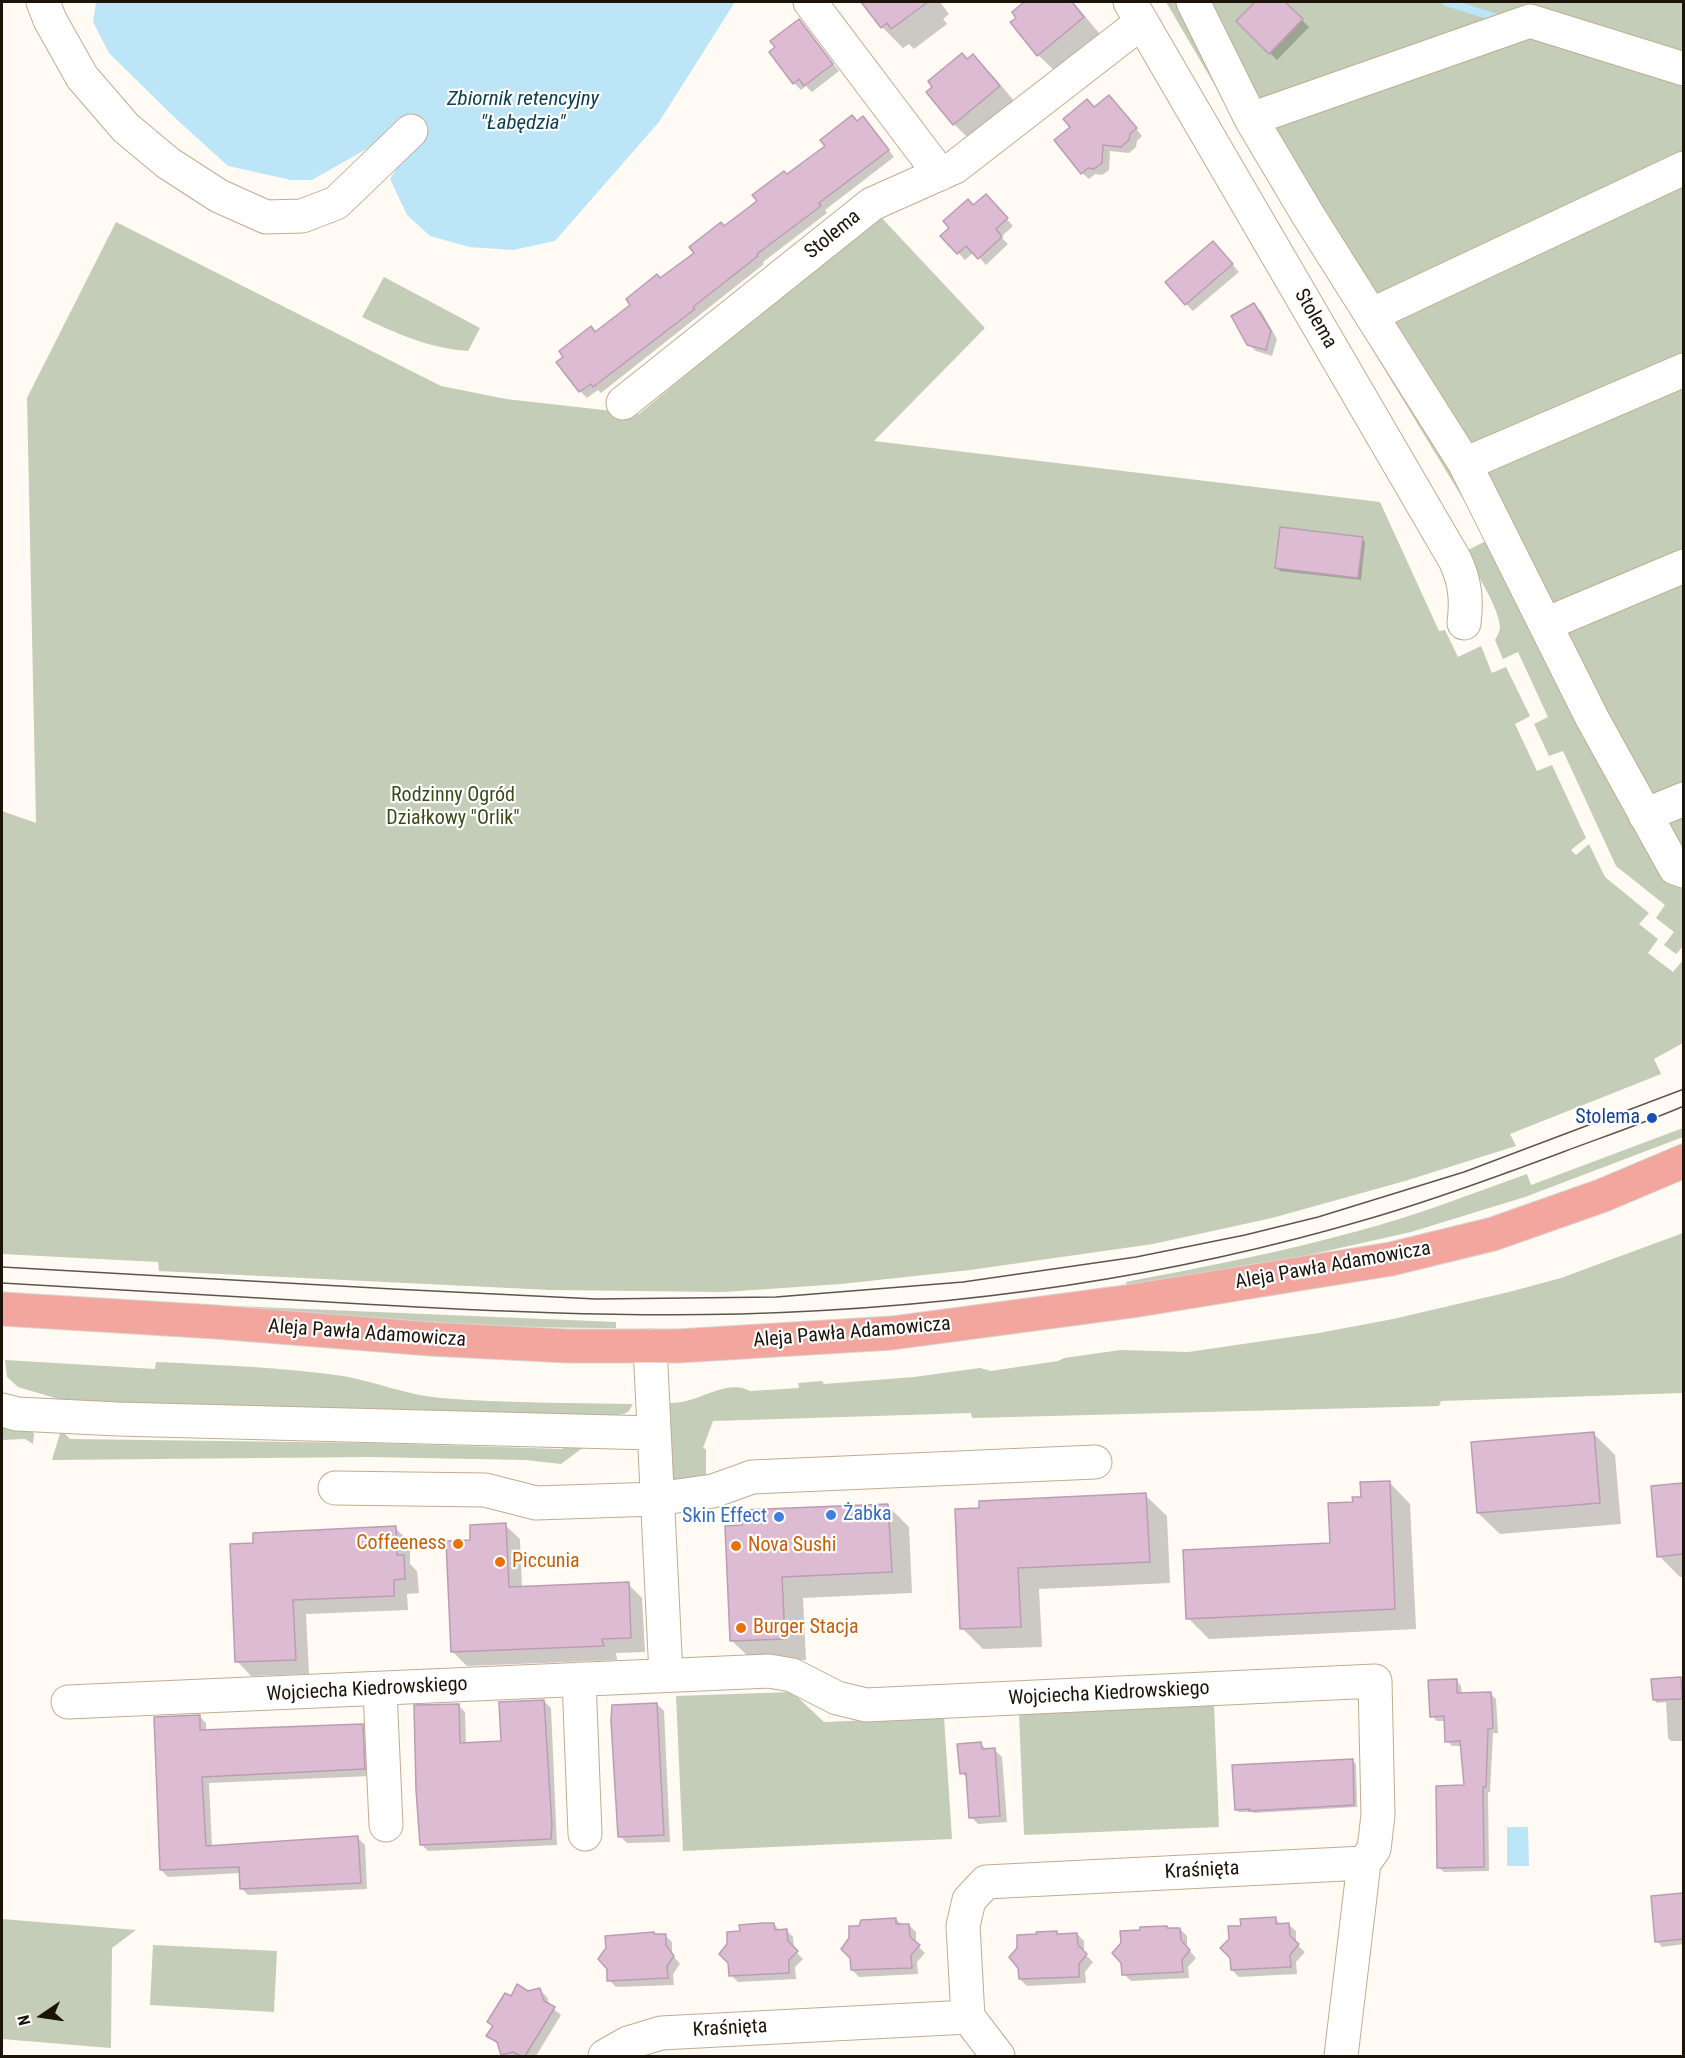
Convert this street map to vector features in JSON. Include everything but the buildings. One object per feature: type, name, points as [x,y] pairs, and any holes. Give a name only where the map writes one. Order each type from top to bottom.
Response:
[{"type":"main road","name":"Aleja Pawła Adamowicza","points":[[2,1309],[490,1343],[650,1346],[892,1333],[1132,1301],[1391,1259],[1493,1234],[1601,1196],[1683,1161]]},
{"type":"street","points":[[43,2],[50,20],[82,77],[126,128],[168,163],[219,196],[266,217],[302,216],[336,203],[411,131]]},
{"type":"street","points":[[810,2],[940,174]]},
{"type":"street","points":[[1192,2],[1251,119],[1308,215],[1465,464],[1592,718],[1676,868],[1683,871]]},
{"type":"street","points":[[1251,119],[1540,11],[1683,69]]},
{"type":"street","name":"Stolema","points":[[623,403],[872,204],[955,167],[1136,12],[1455,560],[1464,580],[1466,592],[1464,623]]},
{"type":"street","points":[[1371,315],[1683,168]]},
{"type":"street","points":[[1465,464],[1683,370]]},
{"type":"street","points":[[1546,624],[1683,566]]},
{"type":"street","points":[[1645,814],[1683,799]]},
{"type":"street","points":[[650,1346],[666,1675]]},
{"type":"street","points":[[2,1410],[17,1414],[118,1419],[653,1433]]},
{"type":"street","points":[[335,1488],[485,1490],[536,1503],[656,1499],[713,1491],[752,1477],[1095,1462]]},
{"type":"street","name":"Wojciecha Kiedrowskiego","points":[[68,1702],[380,1690],[666,1675],[781,1672],[801,1679],[837,1698],[866,1705],[1375,1682],[1378,1815],[1374,1849],[1364,1863]]},
{"type":"street","points":[[579,1679],[585,1834]]},
{"type":"street","points":[[380,1690],[386,1825]]},
{"type":"street","points":[[1341,2056],[1364,1863]]},
{"type":"street","name":"Kraśnięta","points":[[605,2056],[628,2043],[661,2033],[968,2017],[963,1926],[969,1900],[986,1882],[1364,1863]]},
{"type":"street","points":[[968,2017],[998,2056]]},
{"type":"green space","points":[[1166,2],[1683,2],[1684,945],[1676,954],[1664,945],[1674,932],[1656,918],[1665,905],[1616,866],[1563,751],[1549,756],[1534,724],[1548,717],[1518,652],[1503,659],[1495,640],[1500,627],[1495,609],[1464,552],[1488,540],[1292,217]]},
{"type":"green space","name":"Rodzinny Ogród Działkowy \"Orlik\"","points":[[879,215],[985,328],[874,441],[1380,502],[1439,631],[1445,630],[1458,657],[1481,646],[1492,673],[1506,667],[1530,716],[1515,724],[1537,771],[1552,765],[1586,838],[1571,850],[1576,855],[1589,844],[1605,877],[1649,913],[1639,924],[1658,939],[1648,953],[1673,972],[1683,960],[1683,1043],[1654,1059],[1661,1074],[1510,1134],[1516,1146],[1405,1181],[1272,1218],[1153,1244],[970,1270],[841,1284],[724,1292],[550,1290],[159,1271],[158,1262],[2,1254],[2,811],[36,823],[27,398],[116,222],[441,386],[506,399],[639,414]]},
{"type":"green space","points":[[384,277],[480,328],[468,351],[440,347],[414,339],[362,317]]},
{"type":"green space","points":[[1683,1128],[1683,1137],[1525,1197],[1411,1232],[1282,1261],[1127,1286],[1126,1282],[1272,1252],[1379,1225],[1527,1174],[1531,1185]]},
{"type":"green space","points":[[1683,1233],[1683,1393],[1441,1401],[1439,1406],[972,1418],[971,1413],[713,1421],[703,1448],[706,1449],[706,1482],[692,1486],[672,1480],[668,1403],[686,1401],[721,1389],[736,1387],[750,1391],[799,1388],[798,1383],[822,1381],[824,1384],[914,1377],[980,1368],[991,1371],[1121,1350],[1188,1352],[1319,1333],[1393,1319],[1561,1278]]},
{"type":"green space","points":[[210,1305],[616,1322],[616,1328],[464,1324]]},
{"type":"green space","points":[[5,1360],[155,1369],[156,1362],[296,1370],[343,1376],[441,1398],[633,1404],[624,1414],[556,1422],[82,1406],[18,1387],[7,1377]]},
{"type":"green space","points":[[2,1422],[28,1425],[34,1434],[33,1444],[25,1439],[2,1440]]},
{"type":"green space","points":[[61,1430],[70,1439],[371,1443],[562,1449],[577,1440],[592,1441],[561,1464],[526,1460],[369,1457],[52,1460]]},
{"type":"green space","points":[[792,1692],[824,1722],[944,1717],[952,1839],[683,1851],[676,1696]]},
{"type":"green space","points":[[1214,1704],[1219,1827],[1024,1835],[1019,1713]]},
{"type":"green space","points":[[2,1919],[136,1930],[112,1948],[111,2048],[2,2039]]},
{"type":"green space","points":[[153,1945],[277,1951],[274,2012],[150,2005]]},
{"type":"water","name":"Zbiornik retencyjny \"Łabędzia\"","points":[[96,2],[735,2],[659,122],[555,241],[513,250],[469,247],[430,236],[407,215],[390,179],[417,136],[407,126],[312,180],[291,180],[228,166],[109,53],[93,22]]},
{"type":"water","points":[[1507,1827],[1528,1827],[1529,1866],[1507,1866]]},
{"type":"waterway","points":[[1446,2],[1504,20]]},
{"type":"tram line","points":[[2,1267],[596,1299],[776,1297],[963,1282],[1136,1257],[1245,1235],[1318,1217],[1464,1172],[1684,1089]]},
{"type":"tram line","points":[[2,1283],[456,1309],[646,1315],[820,1311],[978,1297],[1136,1274],[1291,1240],[1442,1196],[1684,1106]]},
{"type":"place","name":"Stolema","points":[[1652,1118]]},
{"type":"place","name":"Żabka","points":[[831,1515]]},
{"type":"place","name":"Skin Effect","points":[[779,1517]]},
{"type":"place","name":"Coffeeness","points":[[458,1544]]},
{"type":"place","name":"Nova Sushi","points":[[736,1546]]},
{"type":"place","name":"Piccunia","points":[[500,1562]]},
{"type":"place","name":"Burger Stacja","points":[[741,1628]]}]
